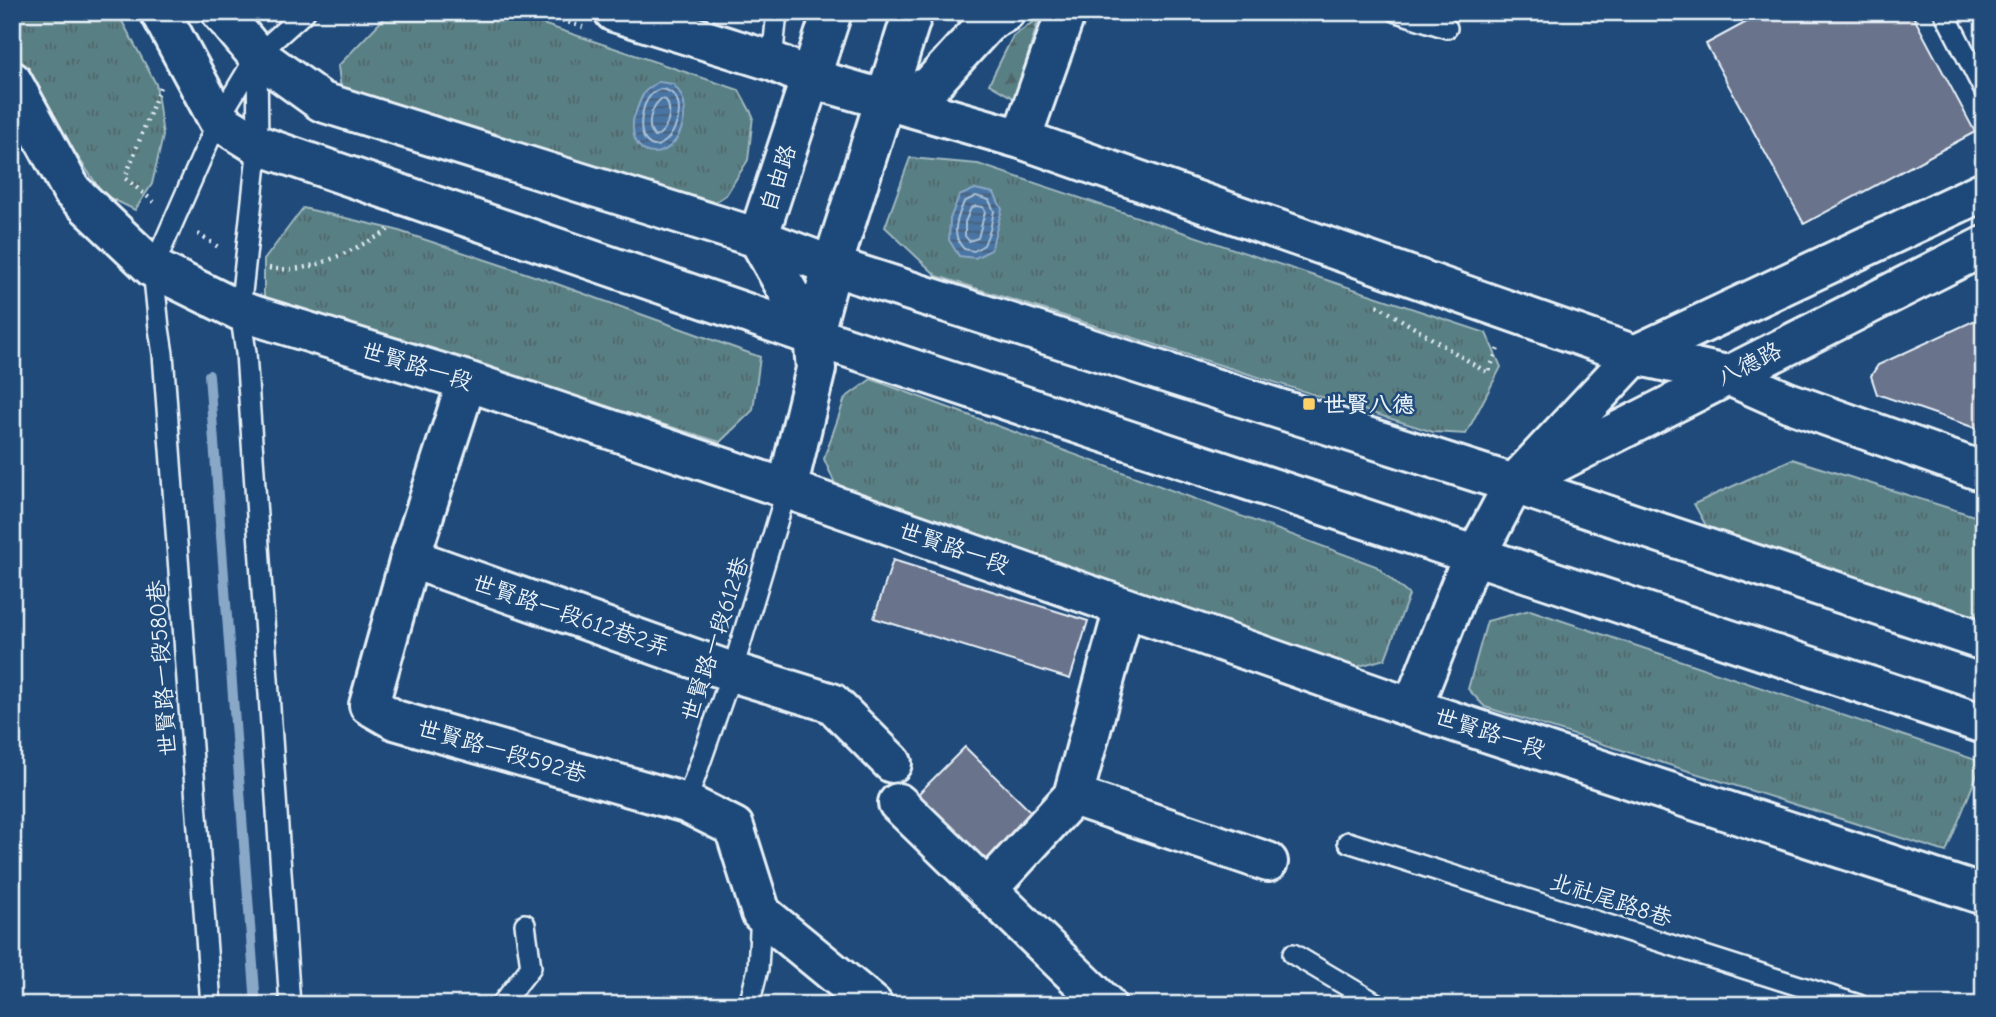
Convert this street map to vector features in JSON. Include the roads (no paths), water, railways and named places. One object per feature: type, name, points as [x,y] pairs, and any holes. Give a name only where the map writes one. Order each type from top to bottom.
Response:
[{"type":"street","points":[[160,12],[218,120],[258,145],[813,336],[1984,724]]},
{"type":"street","points":[[221,12],[257,55],[322,102],[758,238],[832,266],[1514,484],[1984,641]]},
{"type":"street","points":[[614,12],[672,20],[810,78],[1021,138],[1636,355],[1727,375],[1788,402],[1984,472]]},
{"type":"street","name":"自由路","points":[[813,336],[758,238],[831,12]]},
{"type":"street","name":"自由路","points":[[787,489],[816,369],[813,336],[832,266],[913,12]]},
{"type":"street","points":[[885,99],[929,87],[989,21],[1005,12]]},
{"type":"street","points":[[1021,138],[1066,12]]},
{"type":"street","name":"世賢路一段","points":[[12,81],[72,191],[153,268],[240,311],[467,381],[787,489],[1412,708],[1984,895]]},
{"type":"street","points":[[1412,708],[1463,579],[1514,484],[1636,355],[1984,191]]},
{"type":"street","name":"八德路","points":[[1514,484],[1984,246]]},
{"type":"street","name":"世賢路一段592巷","points":[[467,381],[410,558],[369,705],[395,720],[686,803],[734,827],[761,913]]},
{"type":"street","name":"世賢路一段612巷2弄","points":[[410,558],[732,672],[832,703],[892,763]]},
{"type":"street","points":[[988,890],[1073,796],[1124,608]]},
{"type":"street","points":[[1073,796],[1268,862]]},
{"type":"street","points":[[898,803],[1106,1005]]},
{"type":"street","points":[[761,913],[873,1005]]},
{"type":"lane","points":[[153,268],[218,120],[257,55],[305,12]]},
{"type":"lane","points":[[772,61],[778,12]]},
{"type":"lane","points":[[1397,12],[1447,28]]},
{"type":"lane","points":[[1944,12],[1984,90]]},
{"type":"lane","points":[[257,55],[258,145],[240,311],[246,354],[290,1005]]},
{"type":"lane","name":"世賢路一段580巷","points":[[153,268],[163,354],[211,1005]]},
{"type":"lane","name":"世賢路一段612巷","points":[[686,803],[732,672],[787,489]]},
{"type":"lane","name":"北社尾路8巷","points":[[1348,842],[1859,1005]]},
{"type":"lane","points":[[749,1005],[758,969],[761,913]]},
{"type":"lane","points":[[501,1005],[531,967],[525,924]]},
{"type":"lane","points":[[1293,954],[1379,1005]]},
{"type":"water","points":[[658,82],[673,84],[682,97],[685,111],[678,136],[671,145],[654,153],[645,151],[638,145],[633,122],[643,94]]},
{"type":"water","points":[[975,189],[994,193],[1002,209],[991,250],[975,258],[959,256],[949,240],[950,219],[959,196]]},
{"type":"waterway","points":[[209,375],[256,1005]]},
{"type":"place","name":"世賢八德","points":[[1309,404]]}]
